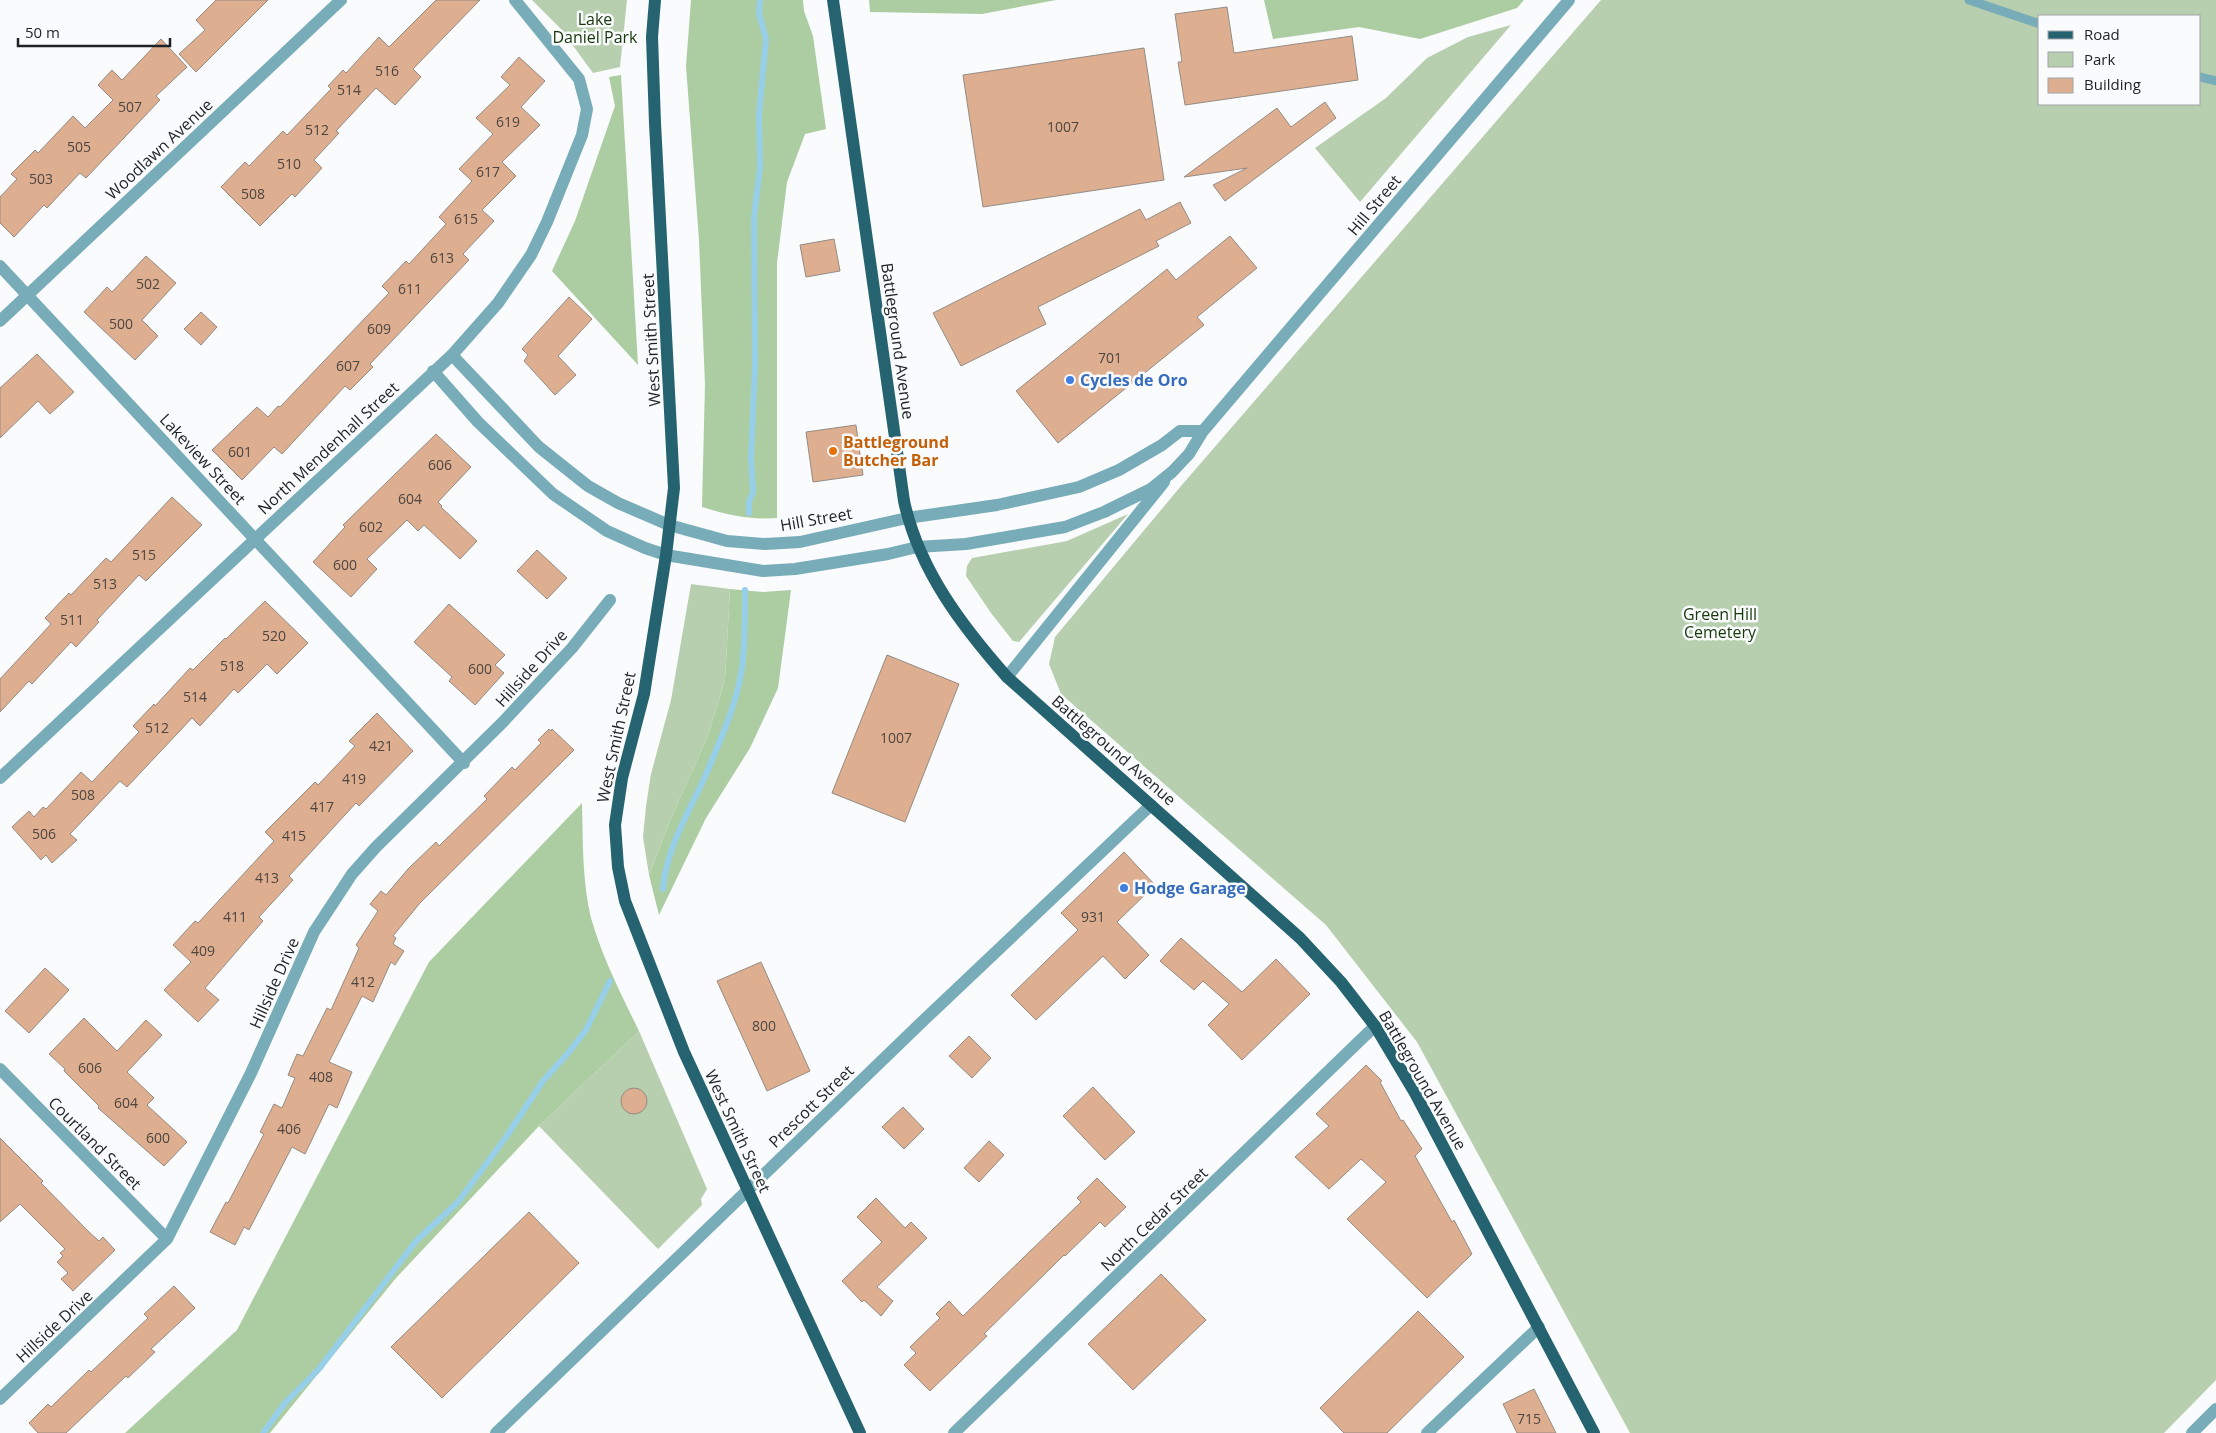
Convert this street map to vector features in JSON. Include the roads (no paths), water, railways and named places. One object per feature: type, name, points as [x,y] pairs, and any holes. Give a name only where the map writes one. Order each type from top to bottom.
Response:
[{"type":"main road","name":"West Smith Street","points":[[655,0],[652,37],[654,123],[674,488],[666,555],[644,694],[622,778],[615,825],[618,867],[625,901],[684,1052],[860,1433]]},
{"type":"main road","name":"Battleground Avenue","points":[[833,0],[908,518],[917,547],[946,599],[968,631],[1007,677],[1300,938],[1341,982],[1375,1026],[1415,1093],[1594,1433]]},
{"type":"street","name":"Woodlawn Avenue","points":[[0,321],[340,0]]},
{"type":"street","name":"North Mendenhall Street","points":[[0,778],[452,354],[498,303],[531,256],[547,222],[582,135],[587,109],[582,84],[568,63],[515,0]]},
{"type":"street","name":"Hill Street","points":[[1007,677],[1172,472],[1189,454],[1203,431],[1569,0]]},
{"type":"street","name":"Lakeview Street","points":[[0,266],[464,763]]},
{"type":"street","name":"Hill Street","points":[[452,354],[539,448],[588,486],[618,503],[669,525],[727,541],[765,544],[800,542],[908,518],[997,505],[1079,487],[1119,470],[1162,446],[1180,431],[1203,431]]},
{"type":"street","name":"Hill Street","points":[[432,371],[478,422],[553,494],[607,531],[666,555],[763,571],[795,569],[888,554],[917,547],[966,544],[1065,527],[1104,512],[1151,488],[1172,472]]},
{"type":"street","name":"Hillside Drive","points":[[0,1399],[167,1239],[251,1073],[314,932],[352,874],[370,854],[464,763],[572,648],[610,600]]},
{"type":"street","name":"Prescott Street","points":[[496,1433],[920,1024],[1152,805]]},
{"type":"street","name":"North Cedar Street","points":[[954,1433],[1375,1026]]},
{"type":"street","name":"Courtland Street","points":[[0,1069],[167,1239]]},
{"type":"street","points":[[1427,1433],[1539,1327]]},
{"type":"street","points":[[2192,1433],[2216,1409]]},
{"type":"lane","points":[[1969,0],[2038,23]]},
{"type":"lane","points":[[2201,77],[2216,81]]},
{"type":"waterway","points":[[749,513],[749,502],[753,492],[751,457],[755,365],[754,217],[760,167],[759,115],[766,39],[759,14],[760,0]]},
{"type":"waterway","points":[[663,889],[665,873],[674,843],[719,744],[738,688],[744,650],[745,590]]},
{"type":"waterway","points":[[263,1433],[285,1403],[319,1369],[416,1241],[458,1202],[506,1137],[543,1081],[586,1030],[610,981]]},
{"type":"place","name":"Cycles de Oro","points":[[1070,380]]},
{"type":"place","name":"Battleground Butcher Bar","points":[[833,451]]},
{"type":"place","name":"Hodge Garage","points":[[1124,888]]},
{"type":"park label","name":"Lake Daniel Park","points":[[595,28]]},
{"type":"park label","name":"Green Hill Cemetery","points":[[1720,623]]}]
